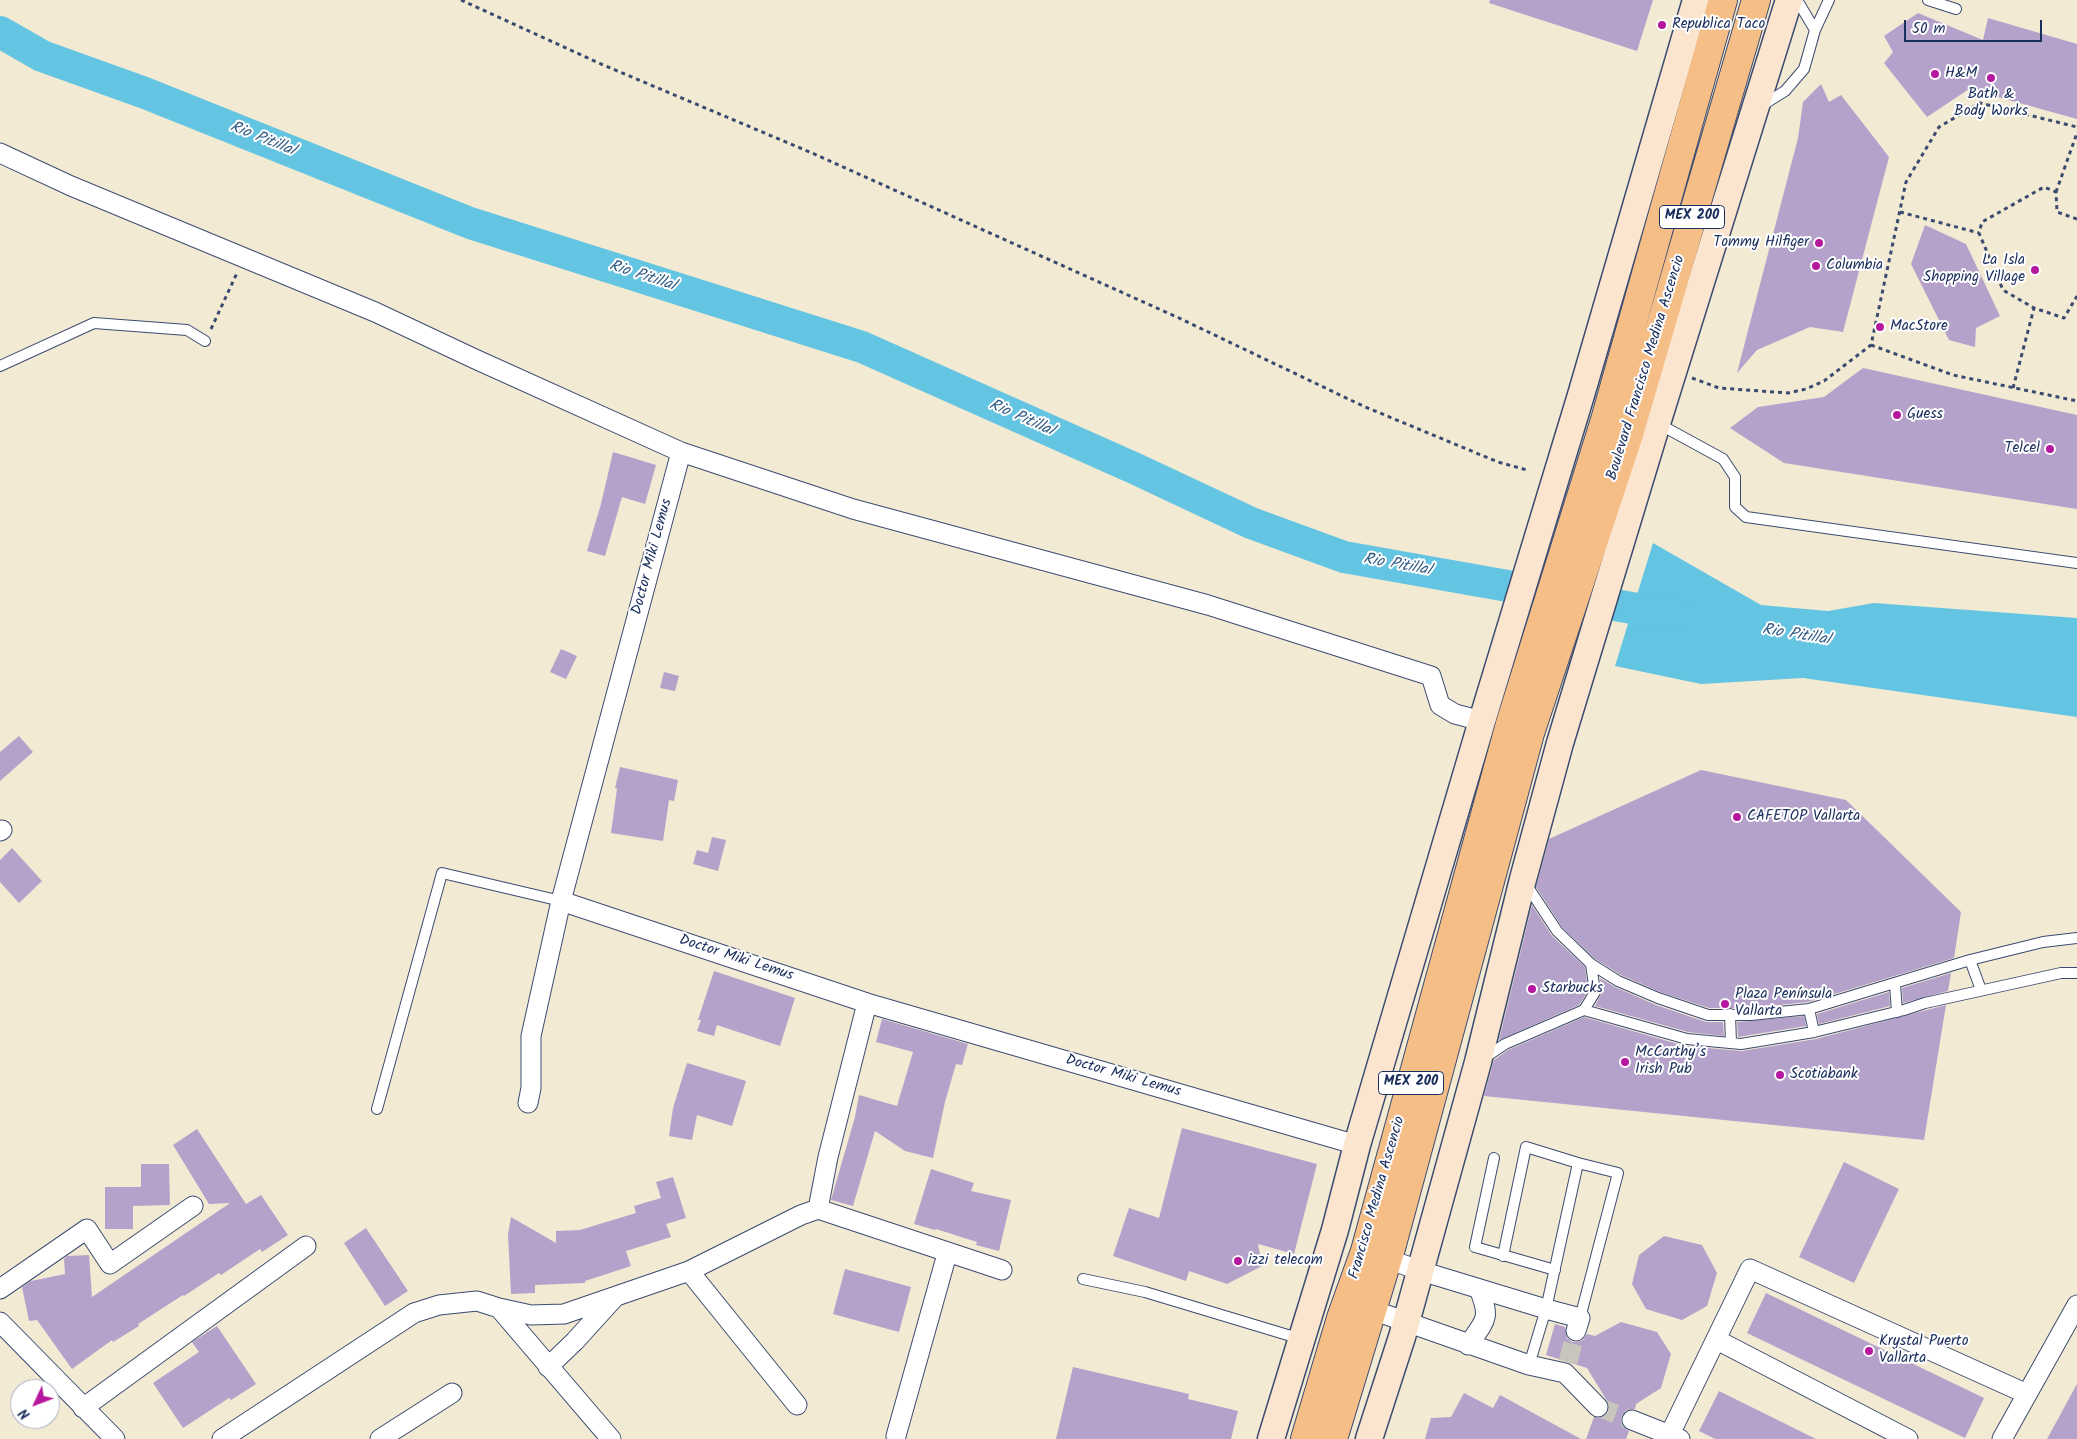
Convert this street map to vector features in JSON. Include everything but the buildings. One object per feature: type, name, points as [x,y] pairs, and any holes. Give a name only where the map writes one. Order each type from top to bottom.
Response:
[{"type":"highway","name":"Boulevard Francisco Medina Ascencio","points":[[1520,729],[1723,0]]},
{"type":"highway","name":"Boulevard Francisco Medina Ascencio","points":[[1520,729],[1646,435],[1756,0]]},
{"type":"highway","name":"Francisco Medina Ascencio","points":[[1333,1439],[1360,1305],[1376,1255],[1520,729]]},
{"type":"highway","name":"Francisco Medina Ascencio","points":[[1305,1439],[1328,1361],[1360,1305]]},
{"type":"highway","points":[[1286,1439],[1328,1361]]},
{"type":"main road","points":[[1271,1439],[1335,1230],[1357,1145],[1483,718],[1573,422],[1696,0]]},
{"type":"main road","points":[[1369,1439],[1421,1271],[1478,1062],[1523,879],[1646,435],[1673,371],[1789,0]]},
{"type":"street","points":[[0,153],[71,186],[375,312],[681,452],[853,509],[1208,605],[1431,676],[1440,705],[1455,714],[1483,718]]},
{"type":"street","name":"Doctor Miki Lemus","points":[[681,452],[561,901],[867,1003],[1357,1145]]},
{"type":"street","points":[[528,1103],[531,1036],[561,901]]},
{"type":"street","points":[[818,1209],[828,1156],[867,1003]]},
{"type":"street","points":[[0,1289],[87,1230],[110,1264],[193,1206]]},
{"type":"street","points":[[222,1439],[414,1313],[439,1305],[477,1300],[498,1308],[531,1315],[564,1314],[689,1271],[801,1215],[818,1209],[947,1254],[1002,1270]]},
{"type":"street","points":[[83,1408],[306,1246]]},
{"type":"street","points":[[896,1436],[947,1254]]},
{"type":"street","points":[[1376,1255],[1421,1271],[1546,1309],[1578,1324]]},
{"type":"street","points":[[1632,1420],[1675,1436],[1750,1269],[2027,1394]]},
{"type":"street","points":[[689,1271],[797,1405]]},
{"type":"street","points":[[1468,1344],[1483,1325],[1487,1308],[1479,1289]]},
{"type":"street","points":[[548,1367],[575,1341],[615,1297]]},
{"type":"street","points":[[1360,1305],[1529,1365],[1566,1367],[1598,1407]]},
{"type":"street","points":[[498,1308],[611,1439]]},
{"type":"street","points":[[2002,1439],[2076,1310]]},
{"type":"street","points":[[0,1322],[115,1439]]},
{"type":"street","points":[[1717,1340],[1908,1439]]},
{"type":"street","points":[[380,1439],[452,1393]]},
{"type":"lane","points":[[1797,0],[1815,30]]},
{"type":"lane","points":[[1754,110],[1784,91],[1804,69],[1815,30],[1829,0]]},
{"type":"lane","points":[[1928,0],[1956,9]]},
{"type":"lane","points":[[0,366],[94,323],[187,330],[205,341]]},
{"type":"lane","points":[[1646,435],[1724,459],[1735,477],[1735,507],[1746,517],[2077,563]]},
{"type":"lane","points":[[377,1109],[442,873],[561,901]]},
{"type":"lane","points":[[1523,879],[1557,931],[1591,964],[1618,981],[1658,998],[1708,1015],[1751,1015],[1809,1009],[1970,960],[2043,942],[2077,938]]},
{"type":"lane","points":[[1970,960],[1981,990]]},
{"type":"lane","points":[[1478,1062],[1504,1044],[1584,1010],[1595,992],[1591,964]]},
{"type":"lane","points":[[1584,1010],[1687,1039],[1741,1044],[1814,1032],[1981,990],[2061,973],[2077,973]]},
{"type":"lane","points":[[1895,984],[1897,1012]]},
{"type":"lane","points":[[1809,1009],[1814,1032]]},
{"type":"lane","points":[[1730,1014],[1731,1043]]},
{"type":"lane","points":[[1504,1256],[1526,1147],[1618,1173],[1578,1324]]},
{"type":"lane","points":[[1494,1158],[1475,1247],[1555,1270]]},
{"type":"lane","points":[[1529,1365],[1546,1309],[1578,1163]]},
{"type":"lane","points":[[1083,1279],[1145,1292],[1301,1339]]},
{"type":"path","points":[[461,0],[601,64],[812,153],[1170,314],[1364,406],[1498,462],[1527,470]]},
{"type":"path","points":[[1673,371],[1719,388],[1788,393],[1806,389],[1824,381],[1871,345],[1906,182],[1939,127],[1980,103],[2077,127]]},
{"type":"path","points":[[2077,133],[2056,192],[2057,212],[2077,220]]},
{"type":"path","points":[[2056,192],[2044,187],[1982,222],[1979,233],[2003,290],[2034,308],[2064,318],[2077,296]]},
{"type":"path","points":[[1899,212],[1979,233]]},
{"type":"path","points":[[205,341],[236,277],[242,256]]},
{"type":"path","points":[[2013,388],[2034,308]]},
{"type":"path","points":[[1871,345],[1953,375],[2077,401]]},
{"type":"water","points":[[1653,543],[1761,605],[1828,611],[1874,603],[2077,618],[2077,717],[1803,678],[1701,684],[1615,666]]},
{"type":"waterway","name":"Rio Pitillal","points":[[0,32],[42,56],[145,93],[470,223],[862,347],[1136,469],[1251,523],[1344,557],[1677,616]]},
{"type":"tunnel","points":[[1568,1362],[1576,1331]]},
{"type":"tunnel","points":[[1598,1407],[1632,1420]]},
{"type":"place","name":"Republica Taco","points":[[1662,25]]},
{"type":"place","name":"H&M","points":[[1935,74]]},
{"type":"place","name":"Bath & Body Works","points":[[1991,78]]},
{"type":"place","name":"Tommy Hilfiger","points":[[1819,243]]},
{"type":"place","name":"Columbia","points":[[1816,266]]},
{"type":"place","name":"La Isla Shopping Village","points":[[2035,270]]},
{"type":"place","name":"MacStore","points":[[1880,327]]},
{"type":"place","name":"Guess","points":[[1897,415]]},
{"type":"place","name":"Telcel","points":[[2050,449]]},
{"type":"place","name":"CAFETOP Vallarta","points":[[1737,817]]},
{"type":"place","name":"Starbucks","points":[[1532,989]]},
{"type":"place","name":"Plaza Península Vallarta","points":[[1725,1004]]},
{"type":"place","name":"McCarthy’s Irish Pub","points":[[1625,1062]]},
{"type":"place","name":"Scotiabank","points":[[1780,1075]]},
{"type":"place","name":"izzi telecom","points":[[1238,1261]]},
{"type":"place","name":"Krystal Puerto Vallarta","points":[[1869,1351]]}]
